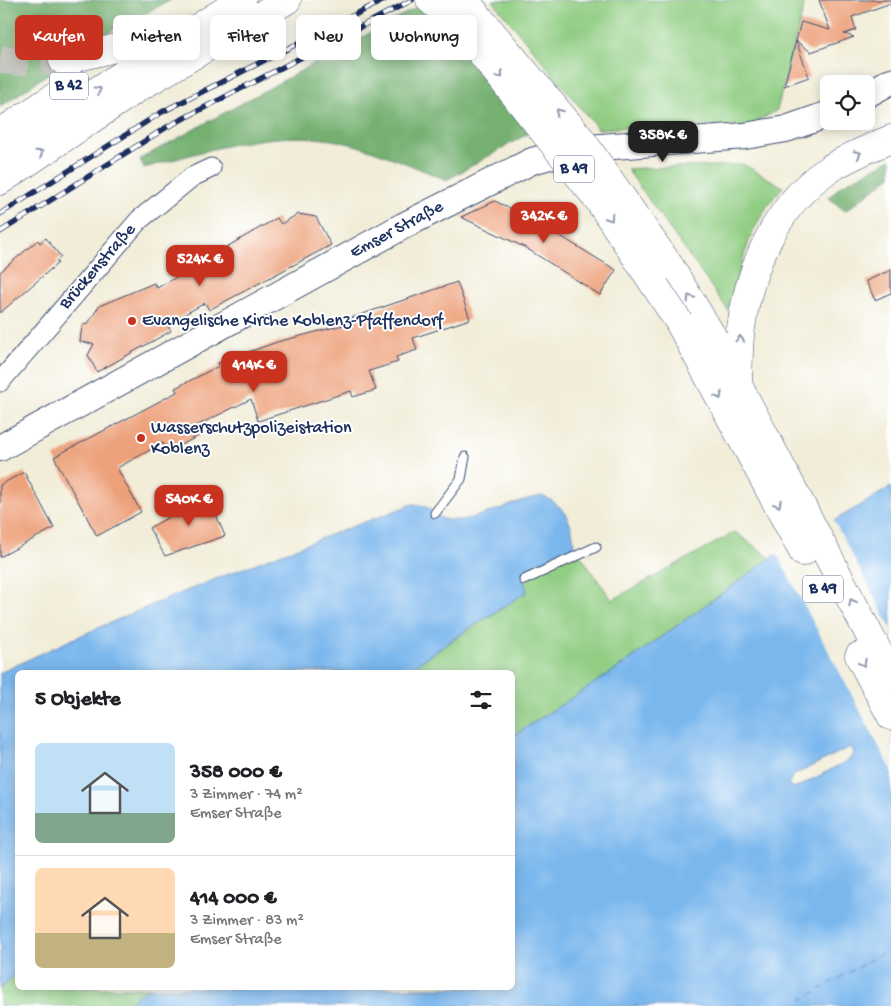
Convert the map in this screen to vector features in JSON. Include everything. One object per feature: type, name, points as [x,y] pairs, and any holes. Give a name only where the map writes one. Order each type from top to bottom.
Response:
[{"type":"main road","name":"B 42","points":[[184,15],[209,0]]},
{"type":"main road","name":"B 42","points":[[0,156],[74,105],[242,0]]},
{"type":"main road","points":[[0,181],[138,88],[287,0]]},
{"type":"main road","points":[[430,0],[461,12]]},
{"type":"main road","name":"B 49","points":[[439,0],[461,12],[581,139],[669,265],[700,314],[738,387],[764,457],[891,716]]},
{"type":"main road","name":"B 49","points":[[461,12],[599,201],[679,322],[764,457],[891,676]]},
{"type":"main road","points":[[63,61],[113,49]]},
{"type":"main road","name":"B 42","points":[[0,133],[113,60]]},
{"type":"main road","name":"B 49","points":[[738,387],[740,329],[750,285],[762,250],[776,224],[796,200],[825,172],[891,139]]},
{"type":"street","points":[[875,90],[891,80]]},
{"type":"street","name":"Emser Straße","points":[[0,448],[403,226],[532,161],[575,149],[745,136],[786,129],[820,117]]},
{"type":"street","name":"Brückenstraße","points":[[0,382],[139,220],[192,177],[211,168]]},
{"type":"lane","points":[[435,513],[461,479],[465,457]]},
{"type":"lane","points":[[524,580],[596,547]]},
{"type":"green space","points":[[0,0],[171,0],[142,15],[113,15],[113,30],[103,36],[103,15],[15,15],[15,60],[68,60],[0,107]]},
{"type":"green space","points":[[492,0],[802,0],[804,6],[777,110],[748,127],[650,126],[598,129]]},
{"type":"green space","points":[[419,6],[429,15],[403,15]]},
{"type":"green space","points":[[371,32],[371,60],[468,60],[529,133],[447,180],[355,145],[301,137],[255,140],[233,144],[144,168],[140,159],[321,60],[361,60],[361,38]]},
{"type":"green space","points":[[891,159],[891,176],[845,211],[829,198],[840,186]]},
{"type":"green space","points":[[743,164],[783,187],[771,201],[754,230],[742,262],[730,313],[627,169]]},
{"type":"green space","points":[[735,532],[771,558],[621,666],[515,735],[515,670],[408,670],[504,607],[524,580],[522,572],[574,546],[612,600]]},
{"type":"green space","points":[[15,975],[15,990],[145,990],[124,1006],[0,1006],[0,989]]},
{"type":"water","points":[[891,487],[891,1006],[124,1006],[145,990],[515,990],[515,735],[621,666],[771,558]],"holes":[[[850,747],[854,752],[849,760],[796,788],[788,785],[792,776]]]},
{"type":"water","points":[[541,496],[549,499],[561,509],[572,529],[574,546],[522,572],[527,592],[408,670],[15,670],[15,975],[0,989],[0,673],[101,626],[256,563],[413,504],[429,509],[443,519],[458,520],[482,515]]},
{"type":"pier","points":[[833,519],[891,628],[891,769],[776,552]]},
{"type":"building","points":[[819,0],[891,0],[891,3],[852,17],[856,30],[844,34],[854,37],[811,52],[796,41],[809,77],[784,86],[801,22],[830,30]]},
{"type":"building","points":[[495,201],[534,220],[616,270],[600,295],[526,248],[461,217]]},
{"type":"building","points":[[298,214],[316,217],[331,245],[209,310],[205,303],[167,324],[171,331],[97,372],[88,355],[94,344],[80,342],[82,326],[89,322],[99,306],[154,283],[157,288],[187,271],[184,267],[215,250],[216,253],[277,218],[281,224]]},
{"type":"building","points":[[46,238],[61,257],[56,261],[58,263],[0,313],[0,272],[38,240],[40,243]]},
{"type":"building","points":[[891,270],[891,293],[875,300],[866,281]]},
{"type":"building","points":[[457,282],[470,319],[413,338],[417,350],[396,357],[398,362],[369,371],[376,390],[353,397],[351,391],[258,421],[251,399],[198,425],[202,434],[185,443],[167,451],[163,443],[117,468],[141,512],[97,536],[54,457],[177,392],[175,388],[219,366],[218,363],[277,342],[343,325],[342,321]]},
{"type":"building","points":[[24,472],[54,528],[0,557],[0,485]]},
{"type":"building","points":[[206,491],[225,536],[165,556],[149,528],[187,507],[185,502]]},
{"type":"ferry route","points":[[791,1006],[891,948]]},
{"type":"tunnel","points":[[0,59],[18,62],[63,61]]},
{"type":"railway","points":[[0,214],[162,112],[384,0]]},
{"type":"railway","points":[[0,232],[167,127],[412,0]]},
{"type":"place","name":"Evangelische Kirche Koblenz-Pfaffendorf","points":[[132,321]]},
{"type":"place","name":"Wasserschutzpolizeistation Koblenz","points":[[141,438]]}]
